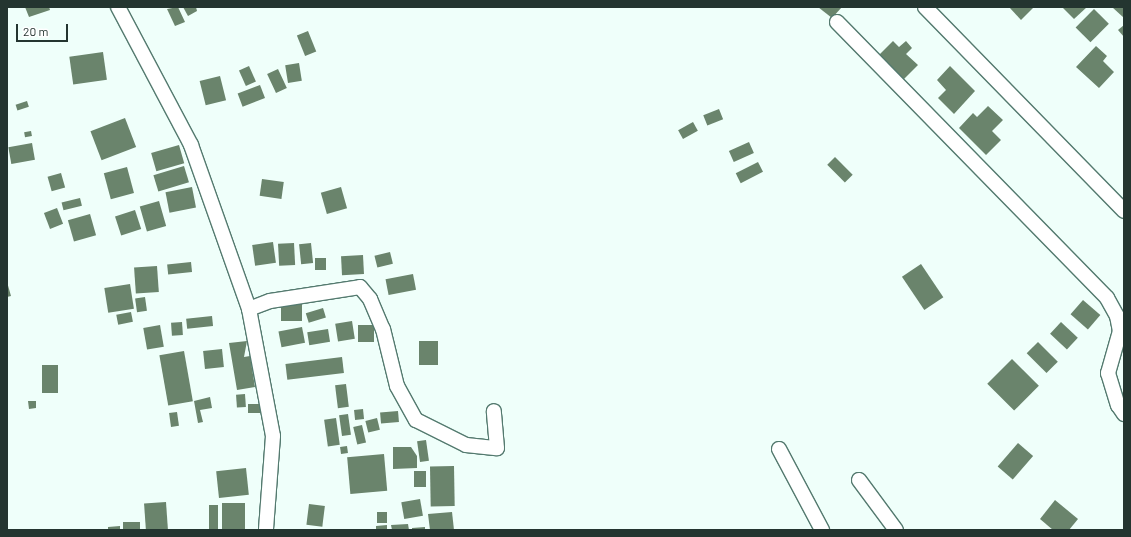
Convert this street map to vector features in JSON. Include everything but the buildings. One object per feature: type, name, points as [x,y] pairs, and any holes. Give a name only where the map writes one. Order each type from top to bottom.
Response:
[{"type":"street","points":[[118,7],[191,145],[249,309],[273,436],[266,530]]},
{"type":"street","points":[[925,7],[1124,211]]},
{"type":"street","points":[[838,22],[1121,312],[1120,331],[1108,373],[1118,405],[1124,414]]},
{"type":"street","points":[[249,309],[270,301],[360,288],[370,299],[383,329],[397,386],[416,420],[466,445],[498,448],[494,411]]},
{"type":"street","points":[[779,449],[822,530]]},
{"type":"street","points":[[859,480],[896,530]]}]
